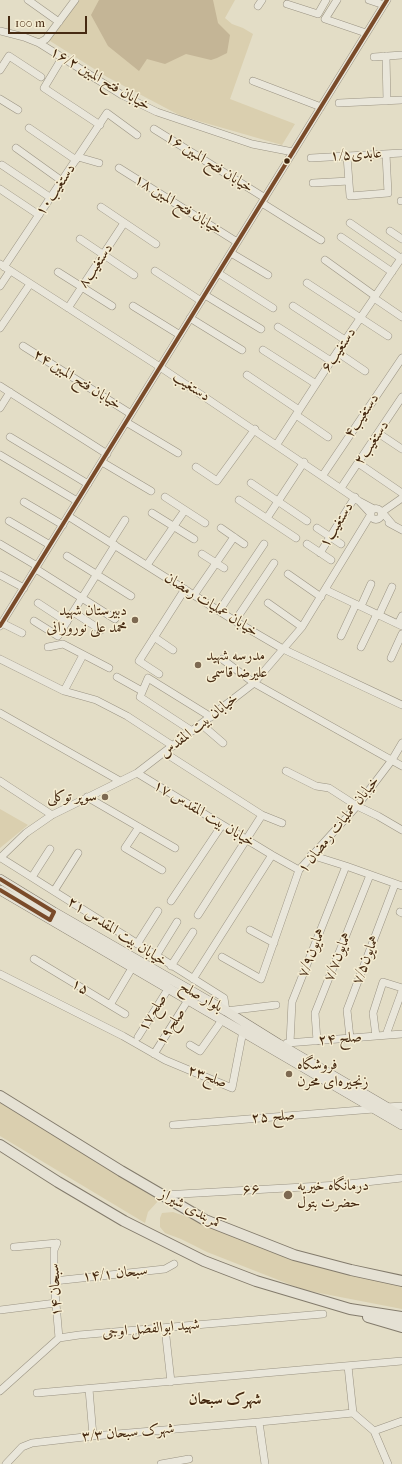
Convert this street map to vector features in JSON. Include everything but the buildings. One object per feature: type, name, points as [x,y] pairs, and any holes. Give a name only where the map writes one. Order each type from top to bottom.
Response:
[{"type":"highway","name":"کمربندی شیراز","points":[[0,1096],[205,1220],[275,1248],[321,1263],[402,1281]]},
{"type":"highway","points":[[0,1145],[58,1182],[124,1221],[204,1261],[256,1281],[350,1309],[376,1320],[402,1327]]},
{"type":"highway","points":[[350,1309],[402,1317]]},
{"type":"main road","name":"بلوار صلح","points":[[0,879],[52,916],[132,968],[188,1000],[224,1015],[243,1031],[402,1125]]},
{"type":"main road","name":"بلوار صلح","points":[[0,890],[52,916],[224,1015],[279,1044],[402,1116]]},
{"type":"street","points":[[28,0],[59,22]]},
{"type":"street","points":[[39,43],[46,39],[75,0]]},
{"type":"street","points":[[287,4],[318,14],[326,0]]},
{"type":"street","points":[[337,0],[325,20],[366,33]]},
{"type":"street","points":[[22,633],[2,620],[24,588],[385,3],[369,0]]},
{"type":"street","points":[[0,26],[10,34]]},
{"type":"street","name":"خیابان فتح المبین ۱۶/۲","points":[[0,31],[39,43],[122,95],[157,112],[252,144],[293,152]]},
{"type":"street","points":[[374,57],[402,55]]},
{"type":"street","points":[[0,70],[9,56],[40,77]]},
{"type":"street","points":[[386,56],[387,101]]},
{"type":"street","points":[[62,58],[44,88],[100,125]]},
{"type":"street","points":[[253,81],[321,107]]},
{"type":"street","points":[[0,99],[18,110]]},
{"type":"street","points":[[339,103],[402,100]]},
{"type":"street","name":"دستغیب۱۰","points":[[0,286],[5,267],[107,113],[137,135]]},
{"type":"street","points":[[29,128],[77,158],[99,163]]},
{"type":"street","name":"خیابان فتح المبین ۱۶","points":[[154,129],[263,200],[321,240]]},
{"type":"street","points":[[16,148],[62,181]]},
{"type":"street","name":"عابدی۱/۵","points":[[311,158],[402,153]]},
{"type":"street","points":[[347,156],[350,196],[388,193],[386,154]]},
{"type":"street","points":[[2,165],[51,198]]},
{"type":"street","name":"خیابان فتح المبین ۱۸","points":[[119,168],[237,242]]},
{"type":"street","points":[[313,183],[349,181]]},
{"type":"street","points":[[0,189],[39,216]]},
{"type":"street","points":[[101,208],[156,244]]},
{"type":"street","name":"دستغیب۸","points":[[68,308],[124,223]]},
{"type":"street","points":[[350,223],[402,258]]},
{"type":"street","points":[[390,230],[402,239]]},
{"type":"street","points":[[341,237],[392,272]]},
{"type":"street","points":[[80,239],[134,275]]},
{"type":"street","points":[[231,253],[268,275]]},
{"type":"street","name":"دستغیب۶","points":[[277,444],[360,317],[402,258]]},
{"type":"street","points":[[324,260],[402,317]]},
{"type":"street","name":"دستغیب","points":[[5,267],[255,429],[323,475],[392,525],[402,530]]},
{"type":"street","points":[[155,271],[261,329]]},
{"type":"street","points":[[58,272],[112,306]]},
{"type":"street","points":[[218,273],[273,308]]},
{"type":"street","points":[[307,283],[388,336]]},
{"type":"street","points":[[0,328],[30,284]]},
{"type":"street","points":[[133,306],[180,335]]},
{"type":"street","points":[[293,306],[345,340]]},
{"type":"street","points":[[190,318],[242,350]]},
{"type":"street","points":[[278,327],[331,361]]},
{"type":"street","name":"خیابان فتح المبین ۲۴","points":[[23,346],[131,414]]},
{"type":"street","points":[[263,350],[316,384]]},
{"type":"street","points":[[337,352],[365,370]]},
{"type":"street","name":"دستغیب۴","points":[[323,475],[402,358]]},
{"type":"street","points":[[247,375],[298,412],[328,437]]},
{"type":"street","points":[[0,386],[106,454]]},
{"type":"street","points":[[0,408],[10,392]]},
{"type":"street","name":"۲دستغیب","points":[[341,488],[401,402]]},
{"type":"street","points":[[126,422],[178,453]]},
{"type":"street","points":[[196,467],[217,481],[255,429]]},
{"type":"street","points":[[378,433],[402,449]]},
{"type":"street","points":[[10,437],[88,484]]},
{"type":"street","points":[[0,455],[77,501]]},
{"type":"street","points":[[102,462],[151,491]]},
{"type":"street","points":[[267,518],[304,462]]},
{"type":"street","points":[[358,463],[402,493]]},
{"type":"street","points":[[251,483],[307,521]]},
{"type":"street","points":[[165,497],[205,523]]},
{"type":"street","points":[[376,514],[402,498]]},
{"type":"street","name":"دستغیب۱","points":[[320,553],[357,499]]},
{"type":"street","points":[[239,500],[296,538]]},
{"type":"street","points":[[24,502],[63,525]]},
{"type":"street","points":[[147,565],[185,510]]},
{"type":"street","points":[[152,513],[194,539]]},
{"type":"street","name":"خیابان بیت المقدس","points":[[0,858],[26,833],[52,815],[136,773],[254,683],[302,627],[365,524],[376,514]]},
{"type":"street","name":"خیابان عملیات رمضان","points":[[68,516],[219,611],[283,649],[402,705]]},
{"type":"street","points":[[34,621],[58,636],[97,575],[125,520]]},
{"type":"street","points":[[8,521],[50,545]]},
{"type":"street","points":[[221,528],[244,544]]},
{"type":"street","points":[[318,528],[342,544]]},
{"type":"street","points":[[194,595],[234,537]]},
{"type":"street","points":[[0,544],[115,619]]},
{"type":"street","points":[[219,611],[264,544]]},
{"type":"street","points":[[306,544],[331,560]]},
{"type":"street","points":[[202,554],[224,568]]},
{"type":"street","points":[[67,556],[131,596]]},
{"type":"street","points":[[236,621],[274,563]]},
{"type":"street","points":[[0,574],[24,588]]},
{"type":"street","points":[[288,574],[321,597]]},
{"type":"street","points":[[341,636],[371,584]]},
{"type":"street","points":[[361,647],[392,587]]},
{"type":"street","points":[[159,674],[139,661],[185,589]]},
{"type":"street","points":[[326,590],[400,625],[402,616]]},
{"type":"street","points":[[38,603],[68,622]]},
{"type":"street","points":[[268,603],[302,627]]},
{"type":"street","points":[[73,612],[101,630]]},
{"type":"street","points":[[391,658],[402,634]]},
{"type":"street","points":[[154,638],[173,650]]},
{"type":"street","points":[[48,647],[63,644],[109,668]]},
{"type":"street","points":[[64,691],[83,655]]},
{"type":"street","points":[[222,659],[254,683],[402,766]]},
{"type":"street","points":[[0,660],[64,691],[96,700],[127,716],[173,746]]},
{"type":"street","points":[[117,677],[142,691]]},
{"type":"street","points":[[192,731],[140,697],[148,678],[211,717]]},
{"type":"street","points":[[0,713],[120,780]]},
{"type":"street","points":[[201,724],[222,743]]},
{"type":"street","name":"خیابان عملیات رمضان ۱","points":[[222,957],[261,979],[299,870],[357,806],[392,760],[402,743]]},
{"type":"street","points":[[165,752],[262,815],[282,823]]},
{"type":"street","points":[[286,771],[316,786],[329,788],[357,806],[402,830]]},
{"type":"street","name":"خیابان بیت المقدس ۱۷","points":[[136,773],[299,870]]},
{"type":"street","points":[[0,781],[52,815]]},
{"type":"street","points":[[88,797],[175,848]]},
{"type":"street","points":[[198,915],[262,815]]},
{"type":"street","points":[[171,902],[222,825]]},
{"type":"street","points":[[139,827],[125,848],[162,870]]},
{"type":"street","points":[[32,877],[50,849]]},
{"type":"street","points":[[54,891],[78,853]]},
{"type":"street","points":[[192,979],[272,855]]},
{"type":"street","points":[[311,855],[399,885]]},
{"type":"street","name":"خیابان بیت المقدس ۲۱","points":[[0,858],[224,998],[224,1015]]},
{"type":"street","name":"همایون۷/۹","points":[[290,1043],[292,1002],[346,866]]},
{"type":"street","name":"همایون۷/۷","points":[[317,1040],[315,1013],[370,875]]},
{"type":"street","name":"همایون۷/۵","points":[[350,1038],[347,1010],[399,885]]},
{"type":"street","points":[[137,944],[158,911]]},
{"type":"street","points":[[156,956],[177,922]]},
{"type":"street","points":[[250,930],[274,943]]},
{"type":"street","points":[[171,966],[193,932]]},
{"type":"street","name":"۱۵","points":[[34,959],[125,1014]]},
{"type":"street","points":[[110,1005],[132,968]]},
{"type":"street","points":[[0,974],[123,1036],[154,1054]]},
{"type":"street","points":[[376,1036],[373,1013],[383,982],[402,990],[386,1035]]},
{"type":"street","name":"صلح۱۷","points":[[138,1037],[168,989]]},
{"type":"street","name":"صلح۱۹","points":[[154,1054],[188,1000]]},
{"type":"street","points":[[190,1045],[200,1051],[224,1015],[276,1005]]},
{"type":"street","name":"صلح۲۳","points":[[154,1054],[178,1066],[232,1088],[243,1031]]},
{"type":"street","name":"صلح ۲۴","points":[[279,1044],[402,1034]]},
{"type":"street","points":[[386,1107],[402,1106]]},
{"type":"street","name":"صلح ۲۵","points":[[173,1125],[374,1108]]},
{"type":"street","name":"۶۶","points":[[162,1195],[339,1185],[402,1178]]},
{"type":"street","name":"سبحان ۱۴","points":[[14,1247],[57,1243],[54,1250],[54,1281],[59,1338]]},
{"type":"street","name":"سبحان ۱۴/۱","points":[[54,1281],[165,1269],[174,1264]]},
{"type":"street","points":[[0,1310],[56,1303]]},
{"type":"street","name":"شهید ابوالفضل اوجی","points":[[59,1338],[78,1335],[323,1314]]},
{"type":"street","points":[[165,1328],[171,1382]]},
{"type":"street","points":[[0,1391],[59,1338]]},
{"type":"street","points":[[37,1393],[402,1361]]},
{"type":"street","points":[[348,1366],[353,1413],[374,1431],[388,1464]]},
{"type":"street","points":[[90,1389],[93,1436]]},
{"type":"street","name":"۳/۳ شهرک سبحان","points":[[6,1464],[22,1447],[32,1443],[93,1436],[353,1413]]},
{"type":"street","points":[[374,1431],[402,1421]]},
{"type":"street","points":[[259,1422],[265,1464]]},
{"type":"street","points":[[161,1464],[189,1459]]},
{"type":"shaded area","points":[[77,0],[235,0],[225,18],[232,24],[253,34],[230,99],[295,124],[282,145],[181,116],[107,77],[47,39]]},
{"type":"shaded area","points":[[99,0],[213,0],[218,23],[230,35],[227,53],[211,60],[186,54],[165,64],[147,59],[139,71],[108,46],[91,15]]},
{"type":"shaded area","points":[[0,809],[28,825],[0,848]]},
{"type":"shaded area","points":[[0,1102],[159,1200],[148,1212],[145,1223],[0,1136]]},
{"type":"shaded area","points":[[173,1212],[261,1247],[378,1281],[402,1285],[402,1309],[304,1290],[207,1252],[165,1233],[160,1227],[160,1218],[162,1213]]},
{"type":"transit line","points":[[0,626],[387,0]]},
{"type":"transit line","points":[[0,879],[54,912],[50,920],[0,890]]},
{"type":"place","name":"دبیرستان شهید محمد علی نوروزانی","points":[[135,620]]},
{"type":"place","name":"مدرسه شهید علیرضا قاسمی","points":[[198,665]]},
{"type":"place","name":"سوپر توکلی","points":[[105,797]]},
{"type":"place","name":"فروشگاه زنجیره‌ای محرن","points":[[289,1074]]},
{"type":"place","name":"درمانگاه خیریه حضرت بتول","points":[[288,1195]]},
{"type":"district","name":"شهرک سبحان","points":[[225,1400]]}]
